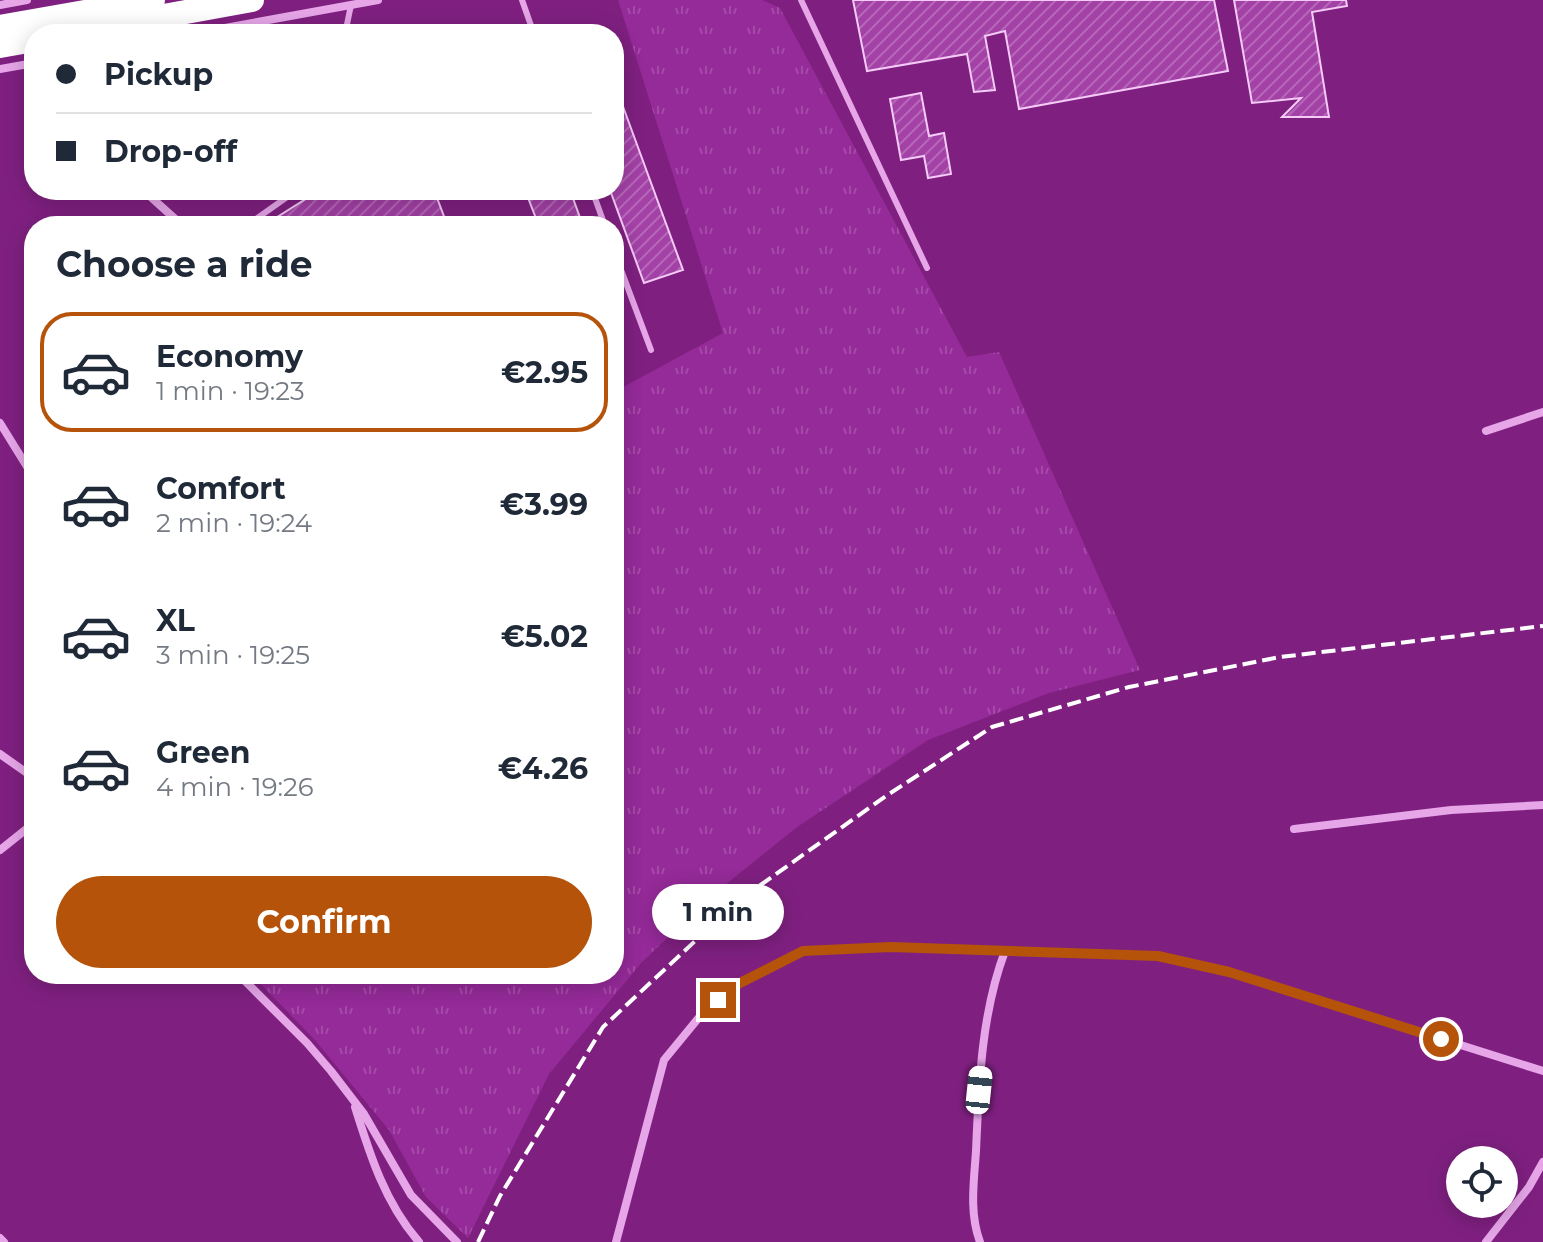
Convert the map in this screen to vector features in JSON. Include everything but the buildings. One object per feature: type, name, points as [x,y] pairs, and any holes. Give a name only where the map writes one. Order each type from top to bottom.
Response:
[{"type":"highway","points":[[0,27],[153,0]]},
{"type":"highway","points":[[120,24],[252,0]]},
{"type":"highway","points":[[0,46],[24,42]]},
{"type":"street","points":[[0,5],[27,0]]},
{"type":"street","points":[[247,24],[378,0]]},
{"type":"street","points":[[0,69],[24,65]]},
{"type":"street","points":[[154,200],[172,216]]},
{"type":"street","points":[[1486,431],[1543,412]]},
{"type":"street","points":[[0,423],[24,462]]},
{"type":"street","points":[[0,754],[24,771]]},
{"type":"street","points":[[1294,829],[1451,810],[1543,805]]},
{"type":"street","points":[[0,850],[24,831]]},
{"type":"street","points":[[616,1242],[664,1060],[701,1015],[736,985],[803,951],[891,947],[1158,956],[1188,961],[1543,1071]]},
{"type":"street","points":[[980,1242],[975,1230],[973,1206],[979,1090],[994,982],[1005,951]]},
{"type":"street","points":[[248,984],[307,1043],[384,1145],[411,1195],[457,1242]]},
{"type":"street","points":[[352,1099],[373,1164],[407,1228],[419,1242]]},
{"type":"street","points":[[1486,1242],[1529,1187],[1543,1162]]},
{"type":"lane","points":[[522,0],[530,24]]},
{"type":"lane","points":[[801,0],[927,268]]},
{"type":"lane","points":[[347,24],[351,5]]},
{"type":"lane","points":[[260,216],[283,200]]},
{"type":"lane","points":[[624,278],[651,350]]},
{"type":"green space","points":[[618,0],[762,0],[780,8],[967,357],[999,352],[1140,670],[1049,693],[928,740],[797,827],[715,893],[642,962],[624,984],[624,387],[723,333]]},
{"type":"green space","points":[[261,984],[624,984],[549,1074],[468,1238],[426,1197],[389,1130],[315,1040]]},
{"type":"railway","points":[[478,1242],[500,1196],[603,1027],[738,901],[886,796],[992,727],[1129,687],[1280,657],[1543,626]]},
{"type":"route","points":[[718,1000],[767,967],[803,951],[891,947],[1158,956],[1229,972],[1441,1039]]}]
